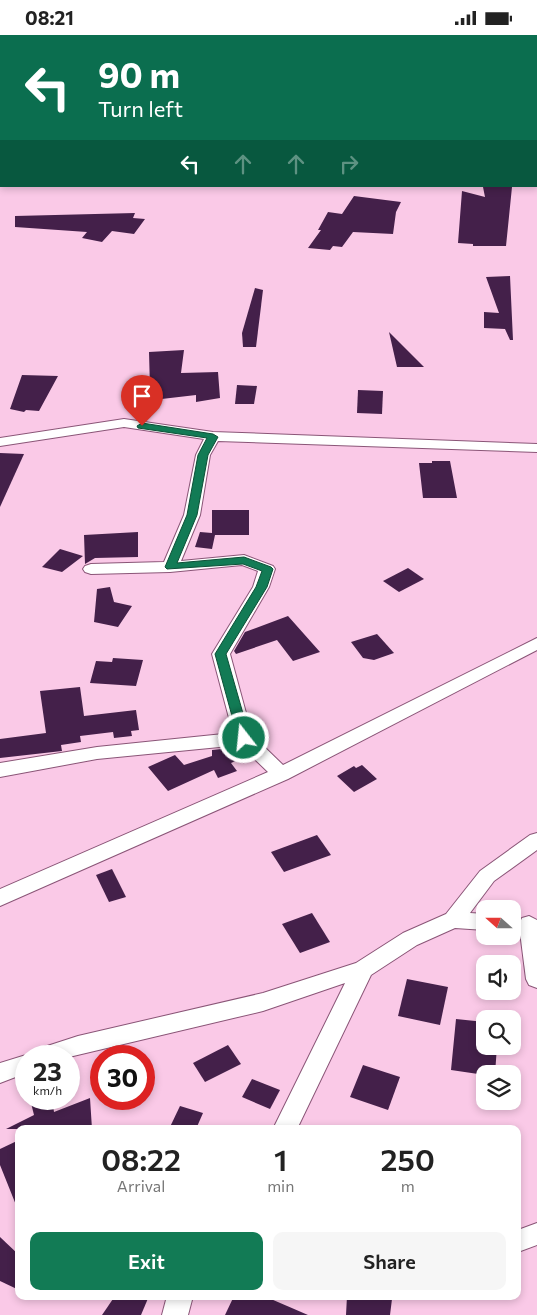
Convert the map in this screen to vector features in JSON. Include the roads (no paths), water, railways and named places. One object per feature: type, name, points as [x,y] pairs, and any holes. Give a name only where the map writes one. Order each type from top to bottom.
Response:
[{"type":"street","points":[[0,442],[124,423],[213,437],[537,448]]},
{"type":"street","points":[[170,567],[192,515],[203,455],[213,437]]},
{"type":"street","points":[[91,569],[170,567],[244,561],[267,569],[261,587],[221,654],[244,738],[281,774]]},
{"type":"street","points":[[0,898],[281,774],[537,643]]},
{"type":"street","points":[[0,770],[97,753],[244,738]]},
{"type":"street","points":[[453,920],[488,875],[537,840]]},
{"type":"street","points":[[78,1045],[263,1002],[363,969],[410,939],[453,920],[476,921]]},
{"type":"street","points":[[526,923],[537,979]]},
{"type":"street","points":[[287,1125],[363,969]]},
{"type":"street","points":[[0,1073],[15,1067]]},
{"type":"street","points":[[521,1240],[537,1234]]},
{"type":"street","points":[[175,1315],[179,1300]]}]
